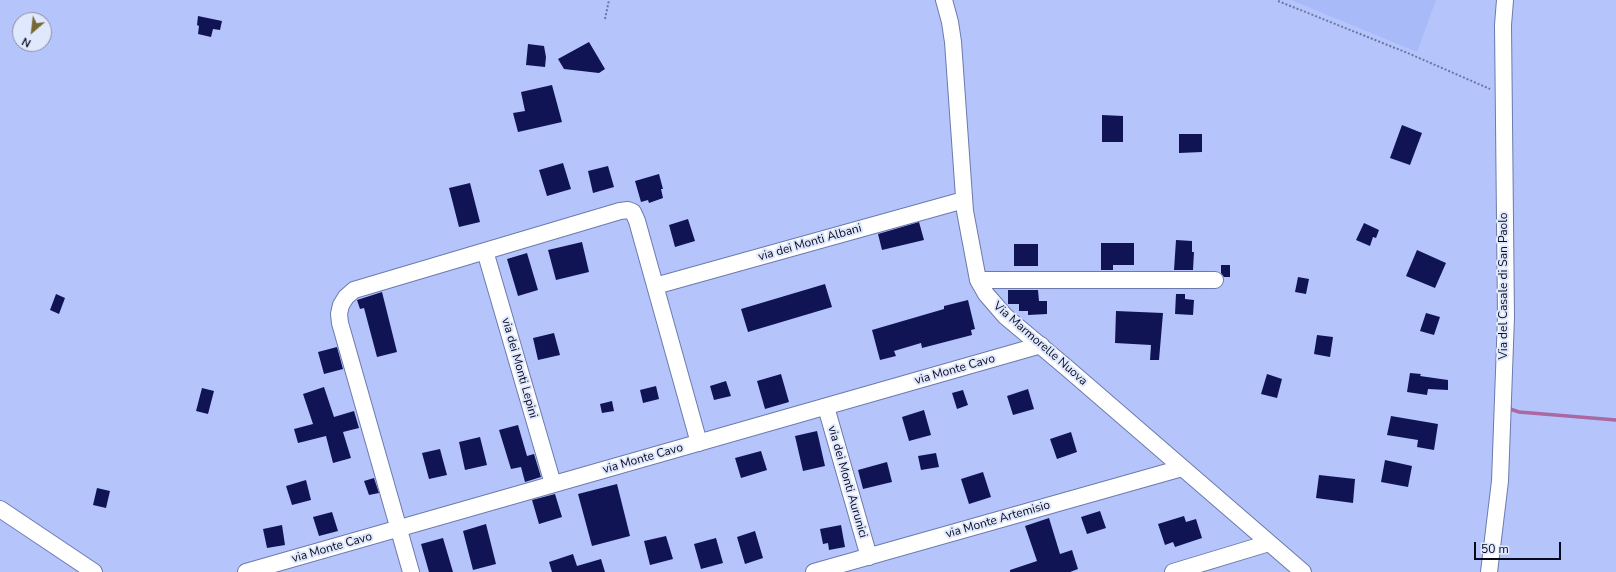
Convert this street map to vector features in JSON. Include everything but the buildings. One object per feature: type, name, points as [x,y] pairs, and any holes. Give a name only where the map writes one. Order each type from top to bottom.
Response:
[{"type":"street","name":"Via Marmorelle Nuova","points":[[944,0],[950,22],[953,42],[964,200],[978,280],[986,294],[1006,316],[1303,572]]},
{"type":"street","name":"Via del Casale di San Paolo","points":[[1489,572],[1500,481],[1506,317],[1503,25],[1505,0]]},
{"type":"street","name":"via dei Monti Albani","points":[[656,286],[964,200]]},
{"type":"street","points":[[411,572],[340,323],[339,314],[341,305],[346,297],[354,290],[620,211],[628,210],[632,212],[637,221],[699,443]]},
{"type":"street","name":"via dei Monti Lepini","points":[[485,251],[553,484]]},
{"type":"street","points":[[978,280],[1215,280]]},
{"type":"street","name":"via Monte Cavo","points":[[246,572],[1041,346]]},
{"type":"street","name":"via dei Monti Aurunici","points":[[826,407],[862,563]]},
{"type":"street","name":"via Monte Artemisio","points":[[814,572],[862,563],[1182,468]]},
{"type":"street","points":[[0,509],[94,572]]},
{"type":"street","points":[[1173,572],[1269,543]]},
{"type":"path","points":[[605,19],[609,0]]},
{"type":"path","points":[[1278,1],[1410,54],[1504,95]]},
{"type":"shaded area","points":[[1291,0],[1436,0],[1417,52]]},
{"type":"waterway","points":[[1510,407],[1510,409],[1519,412],[1616,420]]}]
